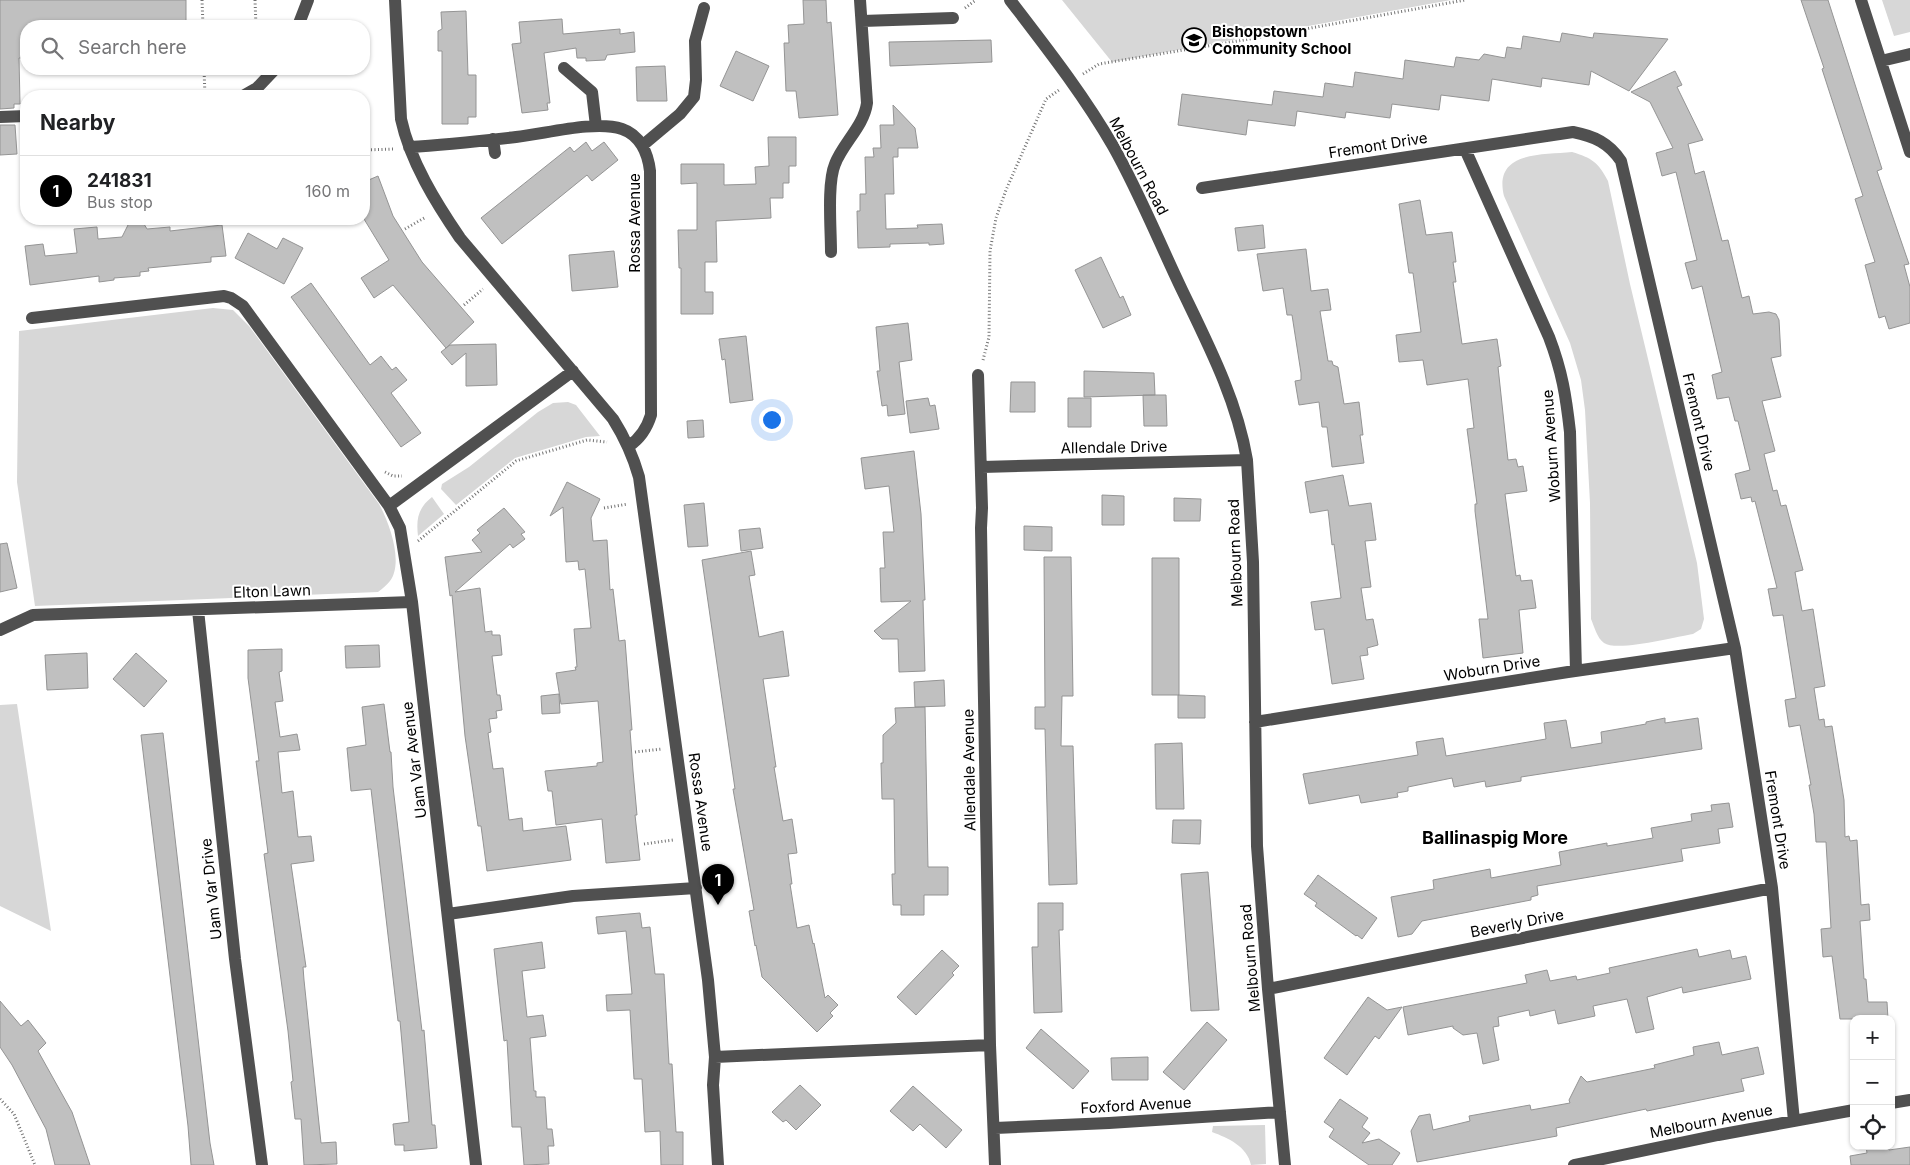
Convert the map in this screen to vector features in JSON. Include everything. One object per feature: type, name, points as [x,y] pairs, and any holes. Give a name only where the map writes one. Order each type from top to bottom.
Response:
[{"type":"street","points":[[300,20],[308,0]]},
{"type":"street","name":"Rossa Avenue","points":[[395,0],[401,119],[409,147],[443,214],[460,238],[613,419],[629,446],[639,478],[708,980],[715,1057],[713,1085],[718,1165]]},
{"type":"street","points":[[831,252],[831,177],[837,160],[865,114],[868,103],[860,0]]},
{"type":"street","name":"Melbourn Road","points":[[1010,0],[1072,81],[1113,146],[1165,252],[1229,395],[1240,426],[1247,460],[1253,562],[1257,846],[1268,989],[1285,1165]]},
{"type":"street","points":[[1861,0],[1910,152]]},
{"type":"street","points":[[409,147],[494,139],[596,126],[610,126],[622,129],[631,133],[643,145],[680,114],[694,97],[696,80],[695,41],[704,8]]},
{"type":"street","points":[[862,21],[953,18]]},
{"type":"street","points":[[1881,62],[1910,54]]},
{"type":"street","points":[[564,68],[592,92],[596,126]]},
{"type":"street","points":[[253,90],[269,75]]},
{"type":"street","points":[[0,117],[20,116]]},
{"type":"street","name":"Fremont Drive","points":[[1202,188],[1573,132],[1600,140],[1611,148],[1621,161],[1735,648],[1772,888],[1794,1122]]},
{"type":"street","points":[[494,139],[495,153]]},
{"type":"street","name":"Rossa Avenue","points":[[629,446],[643,434],[651,415],[650,178],[649,162],[643,145]]},
{"type":"street","name":"Woburn Avenue","points":[[1465,149],[1549,337],[1560,367],[1570,432],[1576,671]]},
{"type":"street","points":[[32,318],[224,296],[243,306],[389,506],[400,528],[412,602]]},
{"type":"street","points":[[389,506],[573,371]]},
{"type":"street","name":"Allendale Avenue","points":[[978,375],[982,466],[990,1045],[995,1128],[995,1165]]},
{"type":"street","name":"Allendale Drive","points":[[982,466],[1247,460]]},
{"type":"street","name":"Elton Lawn","points":[[0,630],[33,615],[412,602]]},
{"type":"street","name":"Uam Var Avenue","points":[[412,602],[476,1165]]},
{"type":"street","name":"Uam Var Drive","points":[[198,610],[235,959],[262,1165]]},
{"type":"street","name":"Woburn Drive","points":[[1255,722],[1735,648]]},
{"type":"street","points":[[448,914],[573,896],[696,888]]},
{"type":"street","name":"Beverly Drive","points":[[1268,989],[1772,888]]},
{"type":"street","points":[[715,1057],[990,1045]]},
{"type":"street","points":[[1895,1102],[1910,1100]]},
{"type":"street","name":"Melbourn Avenue","points":[[1574,1165],[1718,1135],[1850,1111]]},
{"type":"street","name":"Foxford Avenue","points":[[995,1128],[1108,1124],[1280,1112]]},
{"type":"path","points":[[202,0],[203,20]]},
{"type":"path","points":[[255,0],[256,20]]},
{"type":"path","points":[[978,375],[989,338],[990,251],[996,218],[1006,190],[1046,98],[1099,64],[1465,0]]},
{"type":"path","points":[[204,75],[205,90]]},
{"type":"path","points":[[370,150],[409,147]]},
{"type":"path","points":[[392,149],[396,157]]},
{"type":"path","points":[[424,212],[430,223]]},
{"type":"path","points":[[405,229],[426,217]]},
{"type":"path","points":[[478,283],[488,295]]},
{"type":"path","points":[[464,305],[483,289]]},
{"type":"path","points":[[417,542],[516,461],[587,440],[607,442],[605,439]]},
{"type":"path","points":[[382,470],[392,476],[409,475]]},
{"type":"path","points":[[628,497],[630,509]]},
{"type":"path","points":[[604,508],[629,503]]},
{"type":"path","points":[[661,740],[663,756]]},
{"type":"path","points":[[635,752],[662,749]]},
{"type":"path","points":[[674,832],[676,848]]},
{"type":"path","points":[[644,844],[675,840]]},
{"type":"path","points":[[0,1099],[14,1114],[28,1152],[35,1165]]},
{"type":"shaded area","name":"Bishopstown Community School","points":[[1062,0],[1451,0],[1112,62]]},
{"type":"shaded area","points":[[1882,0],[1910,0],[1910,32],[1894,36]]},
{"type":"shaded area","points":[[1572,152],[1585,156],[1594,162],[1608,181],[1630,284],[1697,563],[1704,619],[1701,629],[1693,634],[1633,645],[1611,645],[1604,643],[1599,638],[1591,619],[1590,503],[1585,410],[1581,380],[1570,343],[1504,196],[1503,181],[1506,171],[1513,163],[1523,158],[1534,155]]},
{"type":"shaded area","points":[[213,308],[233,310],[249,326],[379,504],[391,531],[395,553],[396,563],[390,581],[378,592],[35,606],[17,482],[19,331]]},
{"type":"shaded area","points":[[568,402],[576,405],[600,436],[586,437],[515,458],[456,505],[441,489],[442,484],[469,467],[538,412],[553,403]]},
{"type":"shaded area","points":[[432,497],[444,514],[418,536],[417,524],[419,514],[427,501]]},
{"type":"shaded area","points":[[17,704],[51,931],[0,906],[0,705]]},
{"type":"shaded area","points":[[1265,1125],[1266,1164],[1251,1165],[1249,1158],[1241,1148],[1230,1140],[1212,1132],[1213,1126]]},
{"type":"building","points":[[0,0],[186,0],[186,20],[20,20],[20,104],[14,104],[14,108],[0,109]]},
{"type":"building","points":[[803,0],[826,0],[827,23],[831,22],[838,115],[799,118],[796,91],[786,91],[784,43],[789,43],[788,25],[804,24]]},
{"type":"building","points":[[1801,0],[1828,0],[1882,169],[1877,171],[1909,264],[1904,265],[1910,287],[1910,323],[1889,329],[1885,316],[1879,318],[1865,265],[1875,262],[1855,199],[1863,196]]},
{"type":"building","points":[[466,11],[468,75],[476,75],[476,117],[468,117],[468,124],[442,124],[442,51],[438,51],[438,31],[442,29],[441,12]]},
{"type":"building","points":[[562,19],[563,34],[620,29],[620,34],[634,32],[635,52],[607,55],[605,60],[586,61],[586,58],[577,58],[576,48],[544,53],[550,103],[547,103],[548,110],[522,113],[512,44],[521,43],[519,22]]},
{"type":"building","points":[[1562,33],[1593,38],[1594,33],[1668,39],[1629,91],[1591,71],[1589,85],[1542,78],[1541,87],[1492,79],[1489,101],[1441,95],[1439,110],[1392,104],[1390,118],[1346,112],[1345,118],[1297,111],[1295,126],[1248,120],[1246,135],[1178,125],[1182,94],[1272,105],[1274,91],[1323,97],[1325,83],[1353,87],[1355,72],[1403,79],[1405,60],[1454,67],[1456,57],[1479,60],[1484,54],[1505,58],[1507,47],[1521,49],[1523,36],[1560,42]]},
{"type":"building","points":[[991,40],[992,62],[890,66],[889,42]]},
{"type":"building","points":[[736,51],[769,66],[753,101],[720,86]]},
{"type":"building","points":[[665,66],[667,101],[637,101],[636,67]]},
{"type":"building","points":[[1675,71],[1682,85],[1677,87],[1703,140],[1688,144],[1695,174],[1704,171],[1722,241],[1728,240],[1742,298],[1749,296],[1753,314],[1769,312],[1776,314],[1779,320],[1781,356],[1771,358],[1781,397],[1762,401],[1775,451],[1764,454],[1773,491],[1777,490],[1781,506],[1786,505],[1803,570],[1795,572],[1802,611],[1813,609],[1825,686],[1814,688],[1819,720],[1824,719],[1825,727],[1832,726],[1844,800],[1845,837],[1849,836],[1850,841],[1857,840],[1861,905],[1869,904],[1870,920],[1860,921],[1864,979],[1866,979],[1868,1002],[1887,1002],[1888,1015],[1850,1015],[1850,1019],[1840,1019],[1832,956],[1823,957],[1821,929],[1831,928],[1826,842],[1816,842],[1809,785],[1811,785],[1800,725],[1789,727],[1785,700],[1796,698],[1783,615],[1773,616],[1768,589],[1777,588],[1755,501],[1752,502],[1751,497],[1741,499],[1735,474],[1750,470],[1738,421],[1735,421],[1729,397],[1717,399],[1712,375],[1722,372],[1702,286],[1692,289],[1685,263],[1697,260],[1676,172],[1662,176],[1656,153],[1673,148],[1650,102],[1631,92]]},
{"type":"building","points":[[893,105],[915,128],[918,148],[898,148],[898,157],[893,157],[894,194],[885,194],[886,229],[918,228],[917,225],[942,224],[944,244],[890,244],[890,247],[858,248],[857,211],[860,211],[860,194],[866,194],[865,157],[874,157],[873,148],[881,148],[880,125],[894,125]]},
{"type":"building","points":[[0,125],[15,125],[17,154],[0,155]]},
{"type":"building","points":[[768,137],[796,137],[796,166],[789,166],[789,183],[783,183],[783,198],[770,198],[771,218],[716,221],[717,262],[705,262],[705,292],[713,292],[713,314],[681,314],[681,268],[679,268],[678,230],[697,230],[697,183],[681,184],[681,164],[724,164],[724,185],[756,184],[755,167],[769,166]]},
{"type":"building","points":[[586,142],[592,151],[604,142],[618,160],[592,181],[587,175],[502,244],[481,218],[570,147],[574,152]]},
{"type":"building","points":[[378,176],[393,216],[422,262],[474,322],[446,348],[393,285],[374,298],[361,278],[389,260],[368,225],[370,225],[370,179]]},
{"type":"building","points":[[1420,200],[1426,235],[1452,232],[1456,262],[1453,262],[1456,282],[1453,282],[1462,344],[1497,339],[1501,366],[1498,367],[1508,460],[1516,459],[1518,467],[1523,466],[1527,491],[1505,494],[1516,576],[1520,575],[1521,581],[1532,580],[1536,608],[1519,610],[1523,653],[1483,658],[1479,619],[1488,619],[1475,511],[1475,504],[1477,504],[1467,429],[1474,428],[1468,379],[1427,385],[1423,360],[1399,362],[1396,335],[1421,332],[1413,273],[1409,273],[1399,204]]},
{"type":"building","points":[[128,225],[145,225],[147,229],[170,227],[170,231],[222,225],[226,256],[211,257],[211,262],[148,268],[149,271],[140,272],[140,276],[114,278],[114,280],[99,282],[99,276],[30,285],[25,246],[43,244],[45,256],[77,253],[74,229],[97,227],[98,239],[122,237]]},
{"type":"building","points":[[1263,225],[1265,248],[1238,251],[1235,228]]},
{"type":"building","points":[[248,233],[277,249],[283,238],[303,248],[284,284],[235,258]]},
{"type":"building","points":[[1306,249],[1311,291],[1328,289],[1331,310],[1320,311],[1328,361],[1332,361],[1333,365],[1338,367],[1344,404],[1359,402],[1363,435],[1360,435],[1364,463],[1332,467],[1327,427],[1322,427],[1319,402],[1299,405],[1295,381],[1301,380],[1301,373],[1292,315],[1287,315],[1283,288],[1263,291],[1257,254]]},
{"type":"building","points":[[614,251],[618,287],[572,291],[569,255]]},
{"type":"building","points":[[1101,257],[1120,298],[1123,296],[1131,315],[1103,328],[1075,270]]},
{"type":"building","points":[[311,283],[370,365],[381,356],[392,370],[396,367],[407,380],[391,393],[421,433],[401,447],[291,297]]},
{"type":"building","points":[[908,323],[912,360],[899,362],[905,414],[888,416],[887,405],[882,406],[877,371],[880,371],[876,327]]},
{"type":"building","points":[[746,336],[753,400],[730,403],[725,359],[722,360],[719,339]]},
{"type":"building","points":[[496,344],[497,385],[466,386],[466,353],[452,365],[441,352],[450,345]]},
{"type":"building","points":[[1084,371],[1154,373],[1155,395],[1084,397]]},
{"type":"building","points":[[1011,382],[1035,382],[1035,412],[1010,412]]},
{"type":"building","points":[[1143,395],[1166,395],[1167,426],[1144,426]]},
{"type":"building","points":[[928,398],[930,406],[935,405],[939,429],[910,433],[906,401]]},
{"type":"building","points":[[1068,398],[1091,398],[1091,427],[1068,427]]},
{"type":"building","points":[[703,420],[704,437],[688,438],[687,421]]},
{"type":"building","points":[[914,451],[921,514],[925,600],[923,600],[925,671],[899,672],[898,639],[882,639],[874,631],[911,601],[881,602],[880,568],[885,568],[883,532],[894,532],[889,486],[865,489],[861,458]]},
{"type":"building","points":[[1343,475],[1349,506],[1371,503],[1376,540],[1365,541],[1371,587],[1361,588],[1366,620],[1373,619],[1378,645],[1367,648],[1368,655],[1360,656],[1364,679],[1332,684],[1324,629],[1315,630],[1311,602],[1341,598],[1334,544],[1332,545],[1328,510],[1310,513],[1305,482]]},
{"type":"building","points":[[567,482],[600,499],[591,518],[593,541],[607,540],[610,590],[613,589],[619,641],[625,640],[637,815],[635,815],[640,860],[606,863],[602,819],[556,825],[552,791],[548,791],[545,771],[597,766],[597,763],[603,762],[598,701],[561,704],[556,673],[576,670],[574,629],[591,628],[585,569],[579,570],[578,561],[566,562],[563,507],[550,516]]},
{"type":"building","points":[[1102,495],[1124,496],[1124,525],[1102,525]]},
{"type":"building","points":[[1174,498],[1201,499],[1200,521],[1174,521]]},
{"type":"building","points":[[704,503],[708,546],[688,547],[684,505]]},
{"type":"building","points":[[504,508],[525,532],[521,534],[525,539],[513,548],[510,544],[455,592],[480,588],[485,632],[492,631],[492,635],[500,635],[502,655],[492,656],[497,695],[500,695],[502,710],[496,711],[497,718],[489,719],[491,732],[488,733],[493,769],[503,768],[509,820],[522,818],[523,831],[566,826],[571,860],[487,871],[481,826],[478,826],[465,736],[452,595],[450,596],[445,557],[482,552],[472,540],[480,533],[477,530]]},
{"type":"building","points":[[1024,526],[1052,527],[1052,551],[1024,550]]},
{"type":"building","points":[[760,528],[763,548],[741,551],[739,530]]},
{"type":"building","points":[[7,543],[17,588],[0,592],[0,544]]},
{"type":"building","points":[[751,551],[755,575],[749,576],[759,637],[783,631],[789,676],[763,679],[783,821],[792,819],[797,853],[788,854],[792,884],[790,884],[797,928],[809,925],[825,998],[828,995],[838,1005],[830,1013],[833,1016],[817,1032],[762,977],[749,911],[754,910],[733,789],[735,789],[702,560]]},
{"type":"building","points":[[1044,557],[1071,557],[1073,696],[1062,696],[1061,746],[1073,746],[1077,884],[1049,885],[1045,729],[1035,729],[1035,707],[1045,707]]},
{"type":"building","points":[[1152,558],[1179,558],[1179,695],[1152,695]]},
{"type":"building","points":[[379,645],[380,667],[346,668],[345,646]]},
{"type":"building","points":[[282,649],[282,671],[279,672],[283,701],[275,702],[280,737],[297,734],[300,750],[278,752],[282,793],[293,791],[298,837],[311,836],[314,861],[291,864],[306,967],[303,967],[304,980],[321,1143],[336,1142],[337,1164],[304,1165],[301,1119],[295,1119],[288,1031],[264,854],[268,853],[256,761],[259,761],[248,678],[248,650]]},
{"type":"building","points":[[87,653],[88,688],[47,690],[45,655]]},
{"type":"building","points":[[136,653],[167,681],[144,707],[113,679]]},
{"type":"building","points":[[944,680],[945,706],[915,707],[914,682]]},
{"type":"building","points":[[559,694],[560,713],[542,714],[541,696]]},
{"type":"building","points":[[1178,695],[1205,696],[1205,718],[1178,718]]},
{"type":"building","points":[[384,704],[422,1031],[424,1030],[432,1125],[435,1125],[437,1148],[404,1151],[404,1145],[395,1145],[393,1124],[409,1122],[400,1021],[398,1021],[371,789],[351,791],[347,748],[366,745],[362,707]]},
{"type":"building","points":[[925,707],[928,867],[948,867],[948,895],[924,895],[924,915],[901,915],[901,905],[893,905],[892,874],[895,874],[894,799],[882,799],[881,763],[883,763],[883,735],[896,723],[895,708]]},
{"type":"building","points":[[1665,718],[1665,723],[1698,718],[1702,749],[1521,777],[1521,781],[1486,787],[1485,781],[1454,787],[1452,778],[1408,787],[1408,791],[1397,793],[1398,797],[1361,803],[1359,795],[1309,804],[1303,774],[1418,755],[1416,742],[1443,738],[1446,756],[1546,739],[1544,723],[1566,720],[1571,748],[1602,743],[1601,732],[1646,724],[1646,722]]},
{"type":"building","points":[[163,733],[214,1165],[191,1165],[188,1126],[141,735]]},
{"type":"building","points":[[1182,743],[1184,809],[1156,809],[1155,744]]},
{"type":"building","points":[[1729,803],[1733,827],[1718,829],[1720,843],[1681,849],[1683,861],[1537,886],[1538,895],[1531,897],[1531,900],[1422,921],[1412,934],[1398,937],[1391,897],[1434,889],[1433,880],[1490,869],[1491,878],[1561,865],[1559,852],[1607,843],[1607,846],[1653,838],[1651,828],[1692,821],[1691,814],[1712,811],[1711,805]]},
{"type":"building","points":[[1173,820],[1201,820],[1200,844],[1172,843]]},
{"type":"building","points":[[1208,872],[1219,1010],[1191,1011],[1181,874]]},
{"type":"building","points":[[1318,875],[1377,918],[1362,939],[1315,906],[1317,903],[1304,894]]},
{"type":"building","points":[[1038,903],[1063,903],[1063,930],[1059,930],[1062,1012],[1034,1013],[1032,947],[1038,947]]},
{"type":"building","points":[[640,913],[642,928],[650,927],[655,974],[664,974],[669,1064],[672,1064],[676,1132],[683,1132],[683,1165],[661,1165],[660,1131],[645,1132],[642,1079],[634,1079],[630,1010],[607,1011],[606,995],[632,994],[626,931],[598,934],[596,917]]},
{"type":"building","points":[[542,942],[545,968],[522,971],[527,1017],[543,1015],[546,1036],[530,1038],[534,1091],[536,1091],[536,1097],[545,1097],[547,1129],[552,1129],[554,1146],[548,1146],[549,1164],[524,1165],[521,1127],[512,1127],[507,1040],[504,1041],[494,949]]},
{"type":"building","points":[[1697,949],[1699,957],[1730,950],[1732,959],[1746,956],[1751,979],[1683,993],[1682,987],[1647,997],[1654,1029],[1636,1033],[1627,999],[1593,1006],[1595,1016],[1558,1024],[1555,1010],[1530,1016],[1529,1010],[1498,1017],[1499,1026],[1493,1027],[1499,1060],[1483,1064],[1477,1033],[1463,1035],[1453,1026],[1408,1035],[1403,1007],[1527,983],[1525,975],[1547,970],[1550,981],[1576,976],[1577,980],[1610,973],[1609,968]]},
{"type":"building","points":[[942,950],[959,966],[952,973],[954,975],[916,1015],[897,997]]},
{"type":"building","points":[[1368,997],[1387,1010],[1402,1007],[1379,1039],[1375,1036],[1347,1075],[1324,1058]]},
{"type":"building","points":[[0,1001],[21,1026],[28,1020],[46,1043],[38,1051],[72,1112],[90,1165],[55,1165],[46,1129],[12,1065],[0,1047]]},
{"type":"building","points":[[1207,1022],[1227,1040],[1184,1090],[1163,1072]]},
{"type":"building","points":[[1041,1029],[1089,1071],[1073,1089],[1026,1048]]},
{"type":"building","points":[[1719,1042],[1722,1055],[1758,1047],[1764,1074],[1741,1079],[1744,1091],[1556,1128],[1557,1136],[1417,1162],[1411,1131],[1419,1116],[1430,1114],[1433,1130],[1470,1121],[1469,1116],[1530,1105],[1531,1110],[1570,1103],[1569,1100],[1581,1076],[1587,1082],[1655,1068],[1654,1065],[1694,1055],[1693,1047]]},
{"type":"building","points":[[1148,1057],[1148,1080],[1112,1080],[1111,1058]]},
{"type":"building","points":[[800,1085],[821,1105],[796,1130],[786,1120],[783,1122],[772,1112]]},
{"type":"building","points":[[913,1086],[962,1130],[946,1148],[920,1124],[913,1131],[890,1111]]},
{"type":"building","points":[[1340,1099],[1368,1118],[1362,1127],[1370,1133],[1362,1143],[1379,1139],[1400,1153],[1392,1165],[1369,1165],[1329,1137],[1334,1129],[1324,1122]]},
{"type":"building","points":[[1910,1147],[1910,1165],[1851,1165],[1850,1156],[1867,1153],[1867,1150],[1895,1150]]},
{"type":"place","name":"Bishopstown Community School","points":[[1194,40]]},
{"type":"place","name":"241831","points":[[718,905]]},
{"type":"district","name":"Ballinaspig More","points":[[1495,837]]}]
